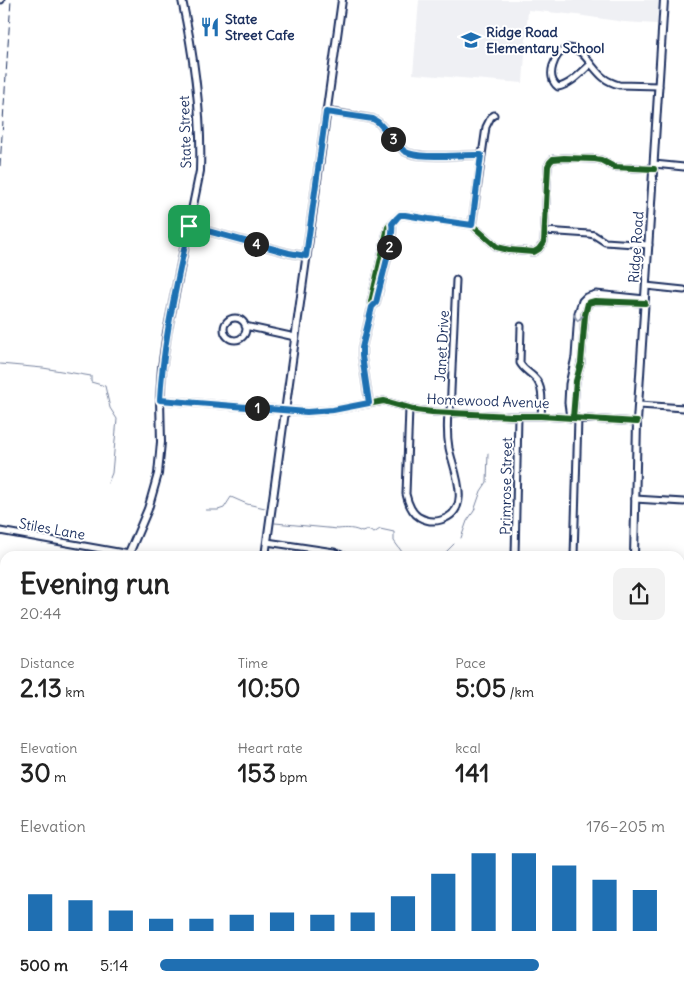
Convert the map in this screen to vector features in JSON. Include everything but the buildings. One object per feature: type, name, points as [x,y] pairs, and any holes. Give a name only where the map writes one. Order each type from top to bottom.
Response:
[{"type":"main road","name":"State Street","points":[[133,551],[152,499],[156,480],[161,442],[160,400],[162,368],[167,333],[200,171],[201,152],[196,75],[191,39],[182,0]]},
{"type":"main road","points":[[266,551],[342,0]]},
{"type":"main road","name":"Ridge Road","points":[[634,551],[638,406],[664,0]]},
{"type":"street","points":[[591,64],[562,86],[558,86],[553,82],[552,73],[557,56],[564,49],[571,48],[578,50],[591,64],[601,77],[614,84],[659,86]]},
{"type":"street","points":[[326,112],[373,119],[378,122],[404,151],[410,154],[481,155]]},
{"type":"street","points":[[472,225],[486,127],[494,115]]},
{"type":"street","points":[[369,403],[362,348],[372,307],[376,303],[393,228],[392,224],[400,215],[472,225],[496,247],[531,253],[537,251],[542,246],[545,231],[548,166],[553,159],[595,159],[614,167],[684,168]]},
{"type":"street","points":[[189,226],[306,256]]},
{"type":"street","points":[[545,231],[589,234],[604,242],[649,245]]},
{"type":"street","name":"Janet Drive","points":[[409,408],[406,494],[408,502],[415,514],[425,520],[431,521],[446,518],[457,507],[459,496],[459,485],[449,446],[448,426],[456,280]]},
{"type":"street","points":[[646,286],[684,290]]},
{"type":"street","points":[[574,551],[574,418],[576,381],[581,363],[588,299],[596,294],[645,301]]},
{"type":"street","points":[[246,326],[243,337],[236,340],[229,338],[224,329],[226,323],[235,318],[242,320],[246,326],[295,337]]},
{"type":"street","points":[[520,326],[520,363],[538,380],[542,394],[541,416]]},
{"type":"street","name":"Homewood Avenue","points":[[160,400],[307,412],[384,401],[423,411],[638,422]]},
{"type":"street","points":[[638,406],[684,408]]},
{"type":"street","name":"Primrose Street","points":[[515,551],[518,416]]},
{"type":"street","points":[[636,499],[684,502]]},
{"type":"street","name":"Stiles Lane","points":[[0,531],[105,551]]},
{"type":"street","points":[[267,542],[327,551]]},
{"type":"shaded area","name":"Ridge Road Elementary School","points":[[419,0],[659,0],[657,24],[624,22],[528,10],[523,83],[413,74]]},
{"type":"waterway","points":[[0,364],[43,368],[91,376],[91,382],[105,386],[110,408],[117,419],[112,473],[108,483]]},
{"type":"waterway","points":[[461,538],[467,521],[474,511],[481,491],[487,482],[488,454]]},
{"type":"waterway","points":[[206,510],[224,508],[231,497],[247,504],[265,508]]},
{"type":"waterway","points":[[275,523],[350,529],[362,532],[368,530],[374,533],[380,529],[394,532],[394,541],[401,551]]},
{"type":"waterway","points":[[447,551],[454,544]]},
{"type":"railway","points":[[0,166],[11,0]]},
{"type":"cycle path","points":[[372,307],[371,302],[388,227],[400,215],[472,225],[497,247],[534,252],[544,242],[548,166],[553,159],[595,159],[614,167],[654,169]]},
{"type":"cycle path","points":[[573,418],[576,381],[581,363],[585,315],[588,303],[595,301],[645,303]]},
{"type":"cycle path","points":[[160,400],[307,412],[333,410],[384,401],[416,410],[432,412],[637,422]]},
{"type":"place","name":"State Street Cafe","points":[[210,27]]},
{"type":"place","name":"Ridge Road Elementary School","points":[[471,40]]},
{"type":"route","points":[[326,112],[373,119],[378,122],[404,151],[410,154],[481,155],[472,225],[405,215],[400,215],[392,224],[393,228],[376,303],[372,307],[362,348],[362,365],[369,403],[333,410],[307,412],[160,400],[167,333],[189,226],[306,256],[326,112]]}]
